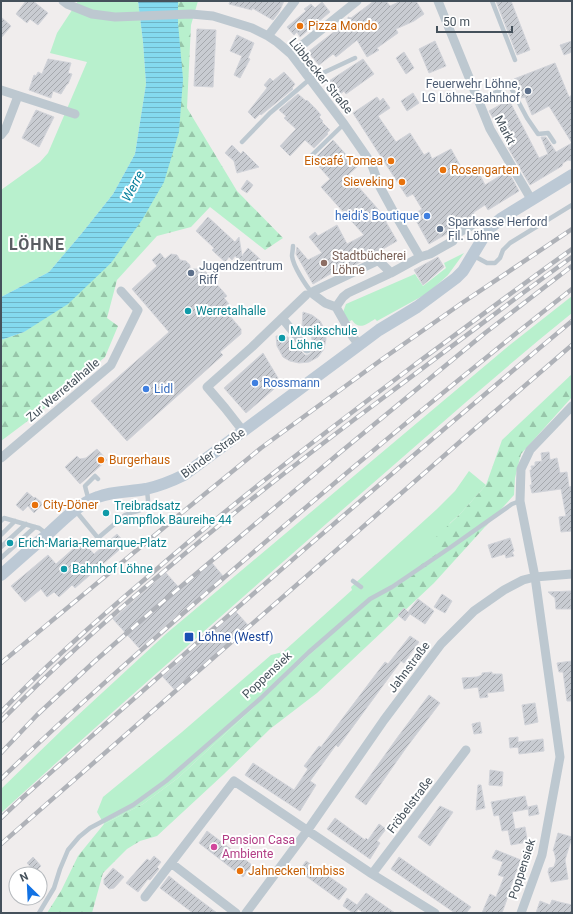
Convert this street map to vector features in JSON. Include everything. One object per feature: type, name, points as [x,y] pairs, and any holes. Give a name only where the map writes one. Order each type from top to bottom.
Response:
[{"type":"main road","name":"Bünder Straße","points":[[1,575],[75,510],[89,501],[99,496],[113,493],[147,489],[170,482],[184,475],[358,345],[417,307],[456,278],[463,271],[483,238],[502,218],[572,175]]},
{"type":"street","name":"Lübbecker Straße","points":[[63,1],[92,14],[116,17],[191,14],[213,16],[252,28],[277,42],[290,54],[310,79],[371,163],[380,187],[420,257]]},
{"type":"street","points":[[268,36],[295,1]]},
{"type":"street","points":[[290,54],[357,1]]},
{"type":"street","name":"Markt","points":[[438,1],[490,129],[531,199]]},
{"type":"street","points":[[1,90],[75,114]]},
{"type":"street","points":[[1,135],[5,130],[18,96]]},
{"type":"street","points":[[336,307],[348,293],[391,273],[420,257],[430,254],[453,241],[456,234],[471,226]]},
{"type":"street","points":[[243,431],[207,387],[252,348],[282,318],[314,291],[375,262],[379,262],[391,273]]},
{"type":"street","name":"Zur Werretalhalle","points":[[1,458],[111,365],[138,310],[121,291]]},
{"type":"street","points":[[310,294],[325,303],[336,307],[358,345]]},
{"type":"street","points":[[282,318],[307,349]]},
{"type":"street","name":"Poppensiek","points":[[521,913],[542,854],[560,757],[535,577],[520,501],[521,469],[530,450],[572,406]]},
{"type":"street","name":"Jahnstraße","points":[[246,913],[308,831],[384,720],[441,644],[474,611],[504,590],[523,580],[535,577],[572,574]]},
{"type":"street","name":"Fröbelstraße","points":[[372,874],[466,750]]},
{"type":"street","points":[[145,897],[234,781],[372,874],[435,913]]},
{"type":"street","points":[[170,863],[236,913]]},
{"type":"lane","points":[[492,1],[516,60]]},
{"type":"lane","points":[[242,142],[270,113],[310,79],[355,58]]},
{"type":"lane","points":[[478,100],[510,86],[538,134],[548,133],[554,142]]},
{"type":"lane","points":[[309,158],[344,124]]},
{"type":"lane","points":[[472,256],[487,263],[494,263],[500,258],[502,250],[510,243],[572,205]]},
{"type":"lane","points":[[293,246],[292,255],[295,265],[309,289],[310,294]]},
{"type":"lane","points":[[89,501],[85,486],[96,476],[98,479]]},
{"type":"lane","points":[[75,510],[98,538],[125,515],[143,510],[147,506],[147,489]]},
{"type":"lane","name":"Poppensiek","points":[[39,913],[54,888],[60,868],[68,850],[79,837],[90,828],[133,805],[166,781],[261,698],[309,652],[370,599],[392,587],[452,547],[512,504],[520,501]]},
{"type":"lane","points":[[1,521],[4,518],[16,521],[39,528],[47,534]]},
{"type":"lane","points":[[1,535],[16,521]]},
{"type":"lane","points":[[1,547],[26,524]]},
{"type":"lane","points":[[1,558],[35,527]]},
{"type":"lane","points":[[353,581],[361,587]]},
{"type":"green space","points":[[78,1],[138,1],[146,84],[135,154],[113,194],[49,272],[1,297],[1,190],[40,162],[48,153],[87,62],[50,53],[57,33]]},
{"type":"green space","points":[[178,1],[198,1],[191,25],[187,108],[237,191],[283,238],[265,250],[210,207],[191,227],[157,236],[117,280],[107,318],[118,326],[105,357],[45,408],[1,441],[1,340],[24,332],[111,263],[178,23]]},
{"type":"green space","points":[[464,253],[448,275],[428,293],[377,321],[375,319],[363,326],[357,325],[352,320],[348,322],[343,312],[346,304],[415,274],[423,286],[446,268],[444,263]]},
{"type":"green space","points":[[572,296],[572,313],[479,391],[326,524],[1,813],[1,789],[64,728],[167,633],[511,344]]},
{"type":"green space","points":[[572,374],[572,397],[521,454],[515,478],[514,495],[434,583],[317,693],[270,729],[157,836],[140,841],[127,849],[103,873],[92,913],[47,913],[61,891],[78,856],[104,824],[143,804],[178,778],[369,599],[438,553],[436,537],[460,514],[486,485],[502,440]]},
{"type":"green space","points":[[469,471],[486,485],[450,523],[439,553],[369,599],[178,778],[143,804],[104,824],[97,812],[103,797],[182,732],[271,655],[283,652],[352,590],[351,587],[437,509],[455,491]]},
{"type":"water","name":"Werre","points":[[138,1],[178,1],[178,23],[183,79],[179,132],[164,182],[142,220],[111,263],[68,304],[24,332],[1,340],[1,297],[49,272],[113,194],[135,154],[146,84]]},
{"type":"building","points":[[26,1],[33,1],[48,13],[38,25],[30,19],[27,23],[16,14]]},
{"type":"building","points":[[230,1],[284,1],[273,20],[252,8],[252,10],[229,4]]},
{"type":"building","points":[[374,1],[386,1],[390,6],[401,1],[416,1],[424,14],[414,21],[396,29],[398,33],[377,48],[379,50],[367,57],[357,40],[336,57],[333,54],[319,65],[308,52],[348,21],[348,17],[351,18]]},
{"type":"building","points":[[496,1],[511,1],[530,50],[517,55]]},
{"type":"building","points":[[322,2],[330,12],[300,37],[297,32],[294,35],[287,27],[306,11],[304,9],[311,4],[315,8]]},
{"type":"building","points":[[1,17],[11,26],[1,38]]},
{"type":"building","points":[[197,29],[216,30],[213,87],[194,86]]},
{"type":"building","points":[[237,35],[254,43],[248,58],[250,59],[240,78],[234,75],[242,56],[230,51]]},
{"type":"building","points":[[435,41],[446,66],[429,73],[419,49]]},
{"type":"building","points":[[572,41],[572,52],[564,55],[560,45]]},
{"type":"building","points":[[404,52],[414,68],[406,74],[396,58]]},
{"type":"building","points":[[48,59],[71,63],[68,73],[72,74],[68,84],[61,94],[53,91],[51,98],[29,90],[34,75],[36,76],[38,72],[42,74]]},
{"type":"building","points":[[363,59],[374,74],[346,94],[344,91],[339,95],[329,81]]},
{"type":"building","points":[[555,63],[569,97],[572,95],[572,143],[549,106],[532,115],[525,97],[521,98],[514,79]]},
{"type":"building","points":[[284,72],[295,84],[292,88],[293,89],[255,119],[248,112],[267,88],[264,85],[270,78],[273,81]]},
{"type":"building","points":[[413,93],[419,103],[407,111],[401,101]]},
{"type":"building","points":[[298,94],[315,108],[321,115],[319,117],[323,121],[322,122],[330,130],[314,148],[305,140],[290,156],[280,146],[296,129],[284,118],[286,116],[279,110]]},
{"type":"building","points":[[377,97],[380,101],[383,98],[390,108],[378,116],[396,142],[410,133],[424,155],[429,152],[432,159],[451,149],[465,174],[466,173],[468,177],[479,173],[485,185],[508,171],[519,191],[488,210],[485,205],[474,212],[472,218],[429,244],[413,215],[422,209],[413,194],[407,197],[353,113]]},
{"type":"building","points":[[509,100],[539,158],[548,154],[541,137],[546,137],[556,152],[572,143],[572,161],[568,160],[563,163],[562,166],[530,185],[507,146],[511,144],[510,142],[512,141],[500,121],[496,123],[489,111]]},
{"type":"building","points":[[36,110],[54,117],[39,147],[22,138]]},
{"type":"building","points":[[333,140],[358,166],[348,175],[384,216],[397,241],[355,265],[333,275],[332,273],[313,284],[296,254],[297,247],[308,260],[322,253],[309,237],[315,232],[318,236],[337,225],[347,244],[364,235],[321,187],[330,179],[313,160]]},
{"type":"building","points":[[232,145],[241,154],[243,151],[259,167],[237,173],[234,161],[225,153]]},
{"type":"building","points":[[247,180],[253,185],[247,193],[241,189]]},
{"type":"building","points":[[208,217],[235,242],[239,237],[242,256],[248,248],[261,260],[250,271],[235,256],[232,260],[229,257],[225,262],[212,250],[214,248],[196,231]]},
{"type":"building","points":[[160,253],[165,259],[171,254],[177,255],[180,260],[186,261],[190,265],[190,269],[198,269],[198,272],[206,272],[227,296],[224,298],[229,304],[223,308],[241,329],[241,334],[220,352],[223,355],[127,441],[91,401],[169,332],[132,289],[157,266],[152,260]]},
{"type":"building","points":[[438,257],[444,267],[423,285],[414,270]]},
{"type":"building","name":"Musikschule Löhne","points":[[303,312],[312,315],[320,321],[325,330],[326,339],[324,349],[318,357],[309,362],[299,363],[290,361],[283,357],[277,346],[276,336],[288,337],[293,348],[301,351],[305,355],[311,353],[313,344],[311,335],[308,330],[302,327]]},
{"type":"building","name":"Rossmann","points":[[263,353],[281,383],[246,413],[224,388]]},
{"type":"building","points":[[97,449],[107,460],[80,484],[65,467],[77,456],[80,459],[86,458]]},
{"type":"building","points":[[549,452],[550,460],[557,458],[560,473],[567,472],[569,487],[572,486],[572,531],[561,532],[559,517],[566,516],[561,489],[532,493],[530,485],[532,485],[530,470],[532,470],[531,466],[535,466],[535,462],[542,461],[541,453]]},
{"type":"building","points":[[27,492],[43,504],[34,513],[28,506],[23,511],[16,505]]},
{"type":"building","name":"Bahnhof Löhne","points":[[117,534],[126,544],[75,588],[72,585],[59,597],[54,592],[47,597],[41,589],[25,602],[11,586],[48,555],[56,564],[82,541],[94,554]]},
{"type":"building","points":[[510,538],[514,556],[506,558],[505,554],[492,558],[488,545]]},
{"type":"building","points":[[212,563],[223,576],[139,648],[113,619],[166,573],[181,590]]},
{"type":"building","points":[[571,591],[571,609],[556,609],[555,598],[548,592]]},
{"type":"building","points":[[442,594],[452,601],[445,613],[434,607]]},
{"type":"building","points":[[418,599],[434,611],[425,624],[410,614],[405,621],[398,615],[404,608],[408,612]]},
{"type":"building","points":[[236,612],[248,625],[174,689],[163,677]]},
{"type":"building","points":[[410,636],[419,642],[404,663],[401,661],[338,747],[336,745],[310,781],[316,785],[300,811],[245,775],[253,763],[294,790],[308,769],[304,766],[319,746],[321,747],[385,662],[388,664]]},
{"type":"building","points":[[572,661],[572,701],[567,701],[563,672],[559,672],[557,663]]},
{"type":"building","points":[[492,672],[492,674],[502,674],[504,691],[487,693],[488,697],[480,698],[478,687],[464,689],[462,678],[477,677],[482,675],[482,673]]},
{"type":"building","points":[[429,695],[440,703],[366,805],[355,797]]},
{"type":"building","points":[[535,703],[538,722],[525,725],[522,705]]},
{"type":"building","points":[[480,722],[482,733],[474,734],[472,724]]},
{"type":"building","points":[[518,737],[518,742],[543,739],[544,751],[519,754],[518,747],[510,748],[509,738]]},
{"type":"building","points":[[490,770],[503,772],[502,786],[489,785]]},
{"type":"building","points":[[478,785],[481,785],[485,808],[476,810]]},
{"type":"building","points":[[525,796],[528,809],[512,812],[515,829],[525,827],[527,842],[511,845],[508,830],[502,831],[499,815],[494,816],[491,802]]},
{"type":"building","points":[[537,805],[539,814],[529,816],[528,807]]},
{"type":"building","points":[[440,806],[453,812],[430,846],[418,837]]},
{"type":"building","points":[[335,818],[365,840],[366,838],[368,840],[379,824],[386,829],[377,841],[380,843],[370,859],[327,829]]},
{"type":"building","points":[[207,831],[252,865],[243,877],[199,843]]},
{"type":"building","points":[[558,833],[572,837],[565,860],[568,879],[551,882],[548,872],[549,868],[554,867],[556,860],[553,851]]},
{"type":"building","points":[[496,850],[521,860],[502,913],[482,913],[490,894],[496,897],[504,877],[498,875],[503,862],[492,858]]},
{"type":"building","points":[[154,856],[161,862],[157,867],[159,869],[150,880],[148,879],[138,892],[126,883],[147,859],[150,861]]},
{"type":"building","points":[[33,857],[41,866],[30,866],[27,863]]},
{"type":"building","points":[[399,857],[471,907],[466,913],[455,913],[391,869]]},
{"type":"building","points":[[306,861],[347,889],[339,900],[299,871]]},
{"type":"building","points":[[113,868],[124,877],[114,888],[109,889],[104,884],[104,879]]},
{"type":"building","points":[[169,876],[217,913],[193,913],[160,888]]},
{"type":"building","points":[[366,893],[395,913],[364,913],[358,909],[356,913],[353,913],[343,906],[347,898],[357,905]]},
{"type":"building","points":[[552,900],[572,905],[572,913],[536,913],[540,901],[550,905]]},
{"type":"railway","points":[[1,663],[261,448],[381,360],[572,229]]},
{"type":"railway","points":[[1,712],[55,658],[216,519],[282,466],[417,363],[572,249]]},
{"type":"railway","points":[[1,721],[100,627],[218,526],[333,436],[572,257]]},
{"type":"railway","points":[[1,753],[37,715],[152,611],[485,333],[572,266]]},
{"type":"railway","points":[[1,779],[112,676],[268,539],[440,395],[572,289]]},
{"type":"railway","points":[[1,818],[252,595],[437,435],[572,321]]},
{"type":"railway","points":[[1,844],[572,345]]},
{"type":"place","name":"Pizza Mondo","points":[[300,26]]},
{"type":"place","name":"Feuerwehr Löhne, LG Löhne-Bahnhof","points":[[528,91]]},
{"type":"place","name":"Eiscafé Tomea","points":[[391,161]]},
{"type":"place","name":"Rosengarten","points":[[443,170]]},
{"type":"place","name":"Sieveking","points":[[402,182]]},
{"type":"place","name":"heidi's Boutique","points":[[427,216]]},
{"type":"place","name":"Sparkasse Herford Fil. Löhne","points":[[440,229]]},
{"type":"place","name":"Stadtbücherei Löhne","points":[[324,263]]},
{"type":"place","name":"Jugendzentrum Riff","points":[[191,273]]},
{"type":"place","name":"Werretalhalle","points":[[188,311]]},
{"type":"place","name":"Musikschule Löhne","points":[[282,338]]},
{"type":"place","name":"Rossmann","points":[[255,383]]},
{"type":"place","name":"Lidl","points":[[146,389]]},
{"type":"place","name":"Burgerhaus","points":[[101,460]]},
{"type":"place","name":"City-Döner","points":[[35,505]]},
{"type":"place","name":"Treibradsatz Dampflok Baureihe 44","points":[[106,513]]},
{"type":"place","name":"Erich-Maria-Remarque-Platz","points":[[10,543]]},
{"type":"place","name":"Bahnhof Löhne","points":[[64,569]]},
{"type":"place","name":"Löhne (Westf)","points":[[189,637]]},
{"type":"place","name":"Pension Casa Ambiente","points":[[214,847]]},
{"type":"place","name":"Jahnecken Imbiss","points":[[240,871]]},
{"type":"district","name":"LÖHNE","points":[[37,244]]}]
